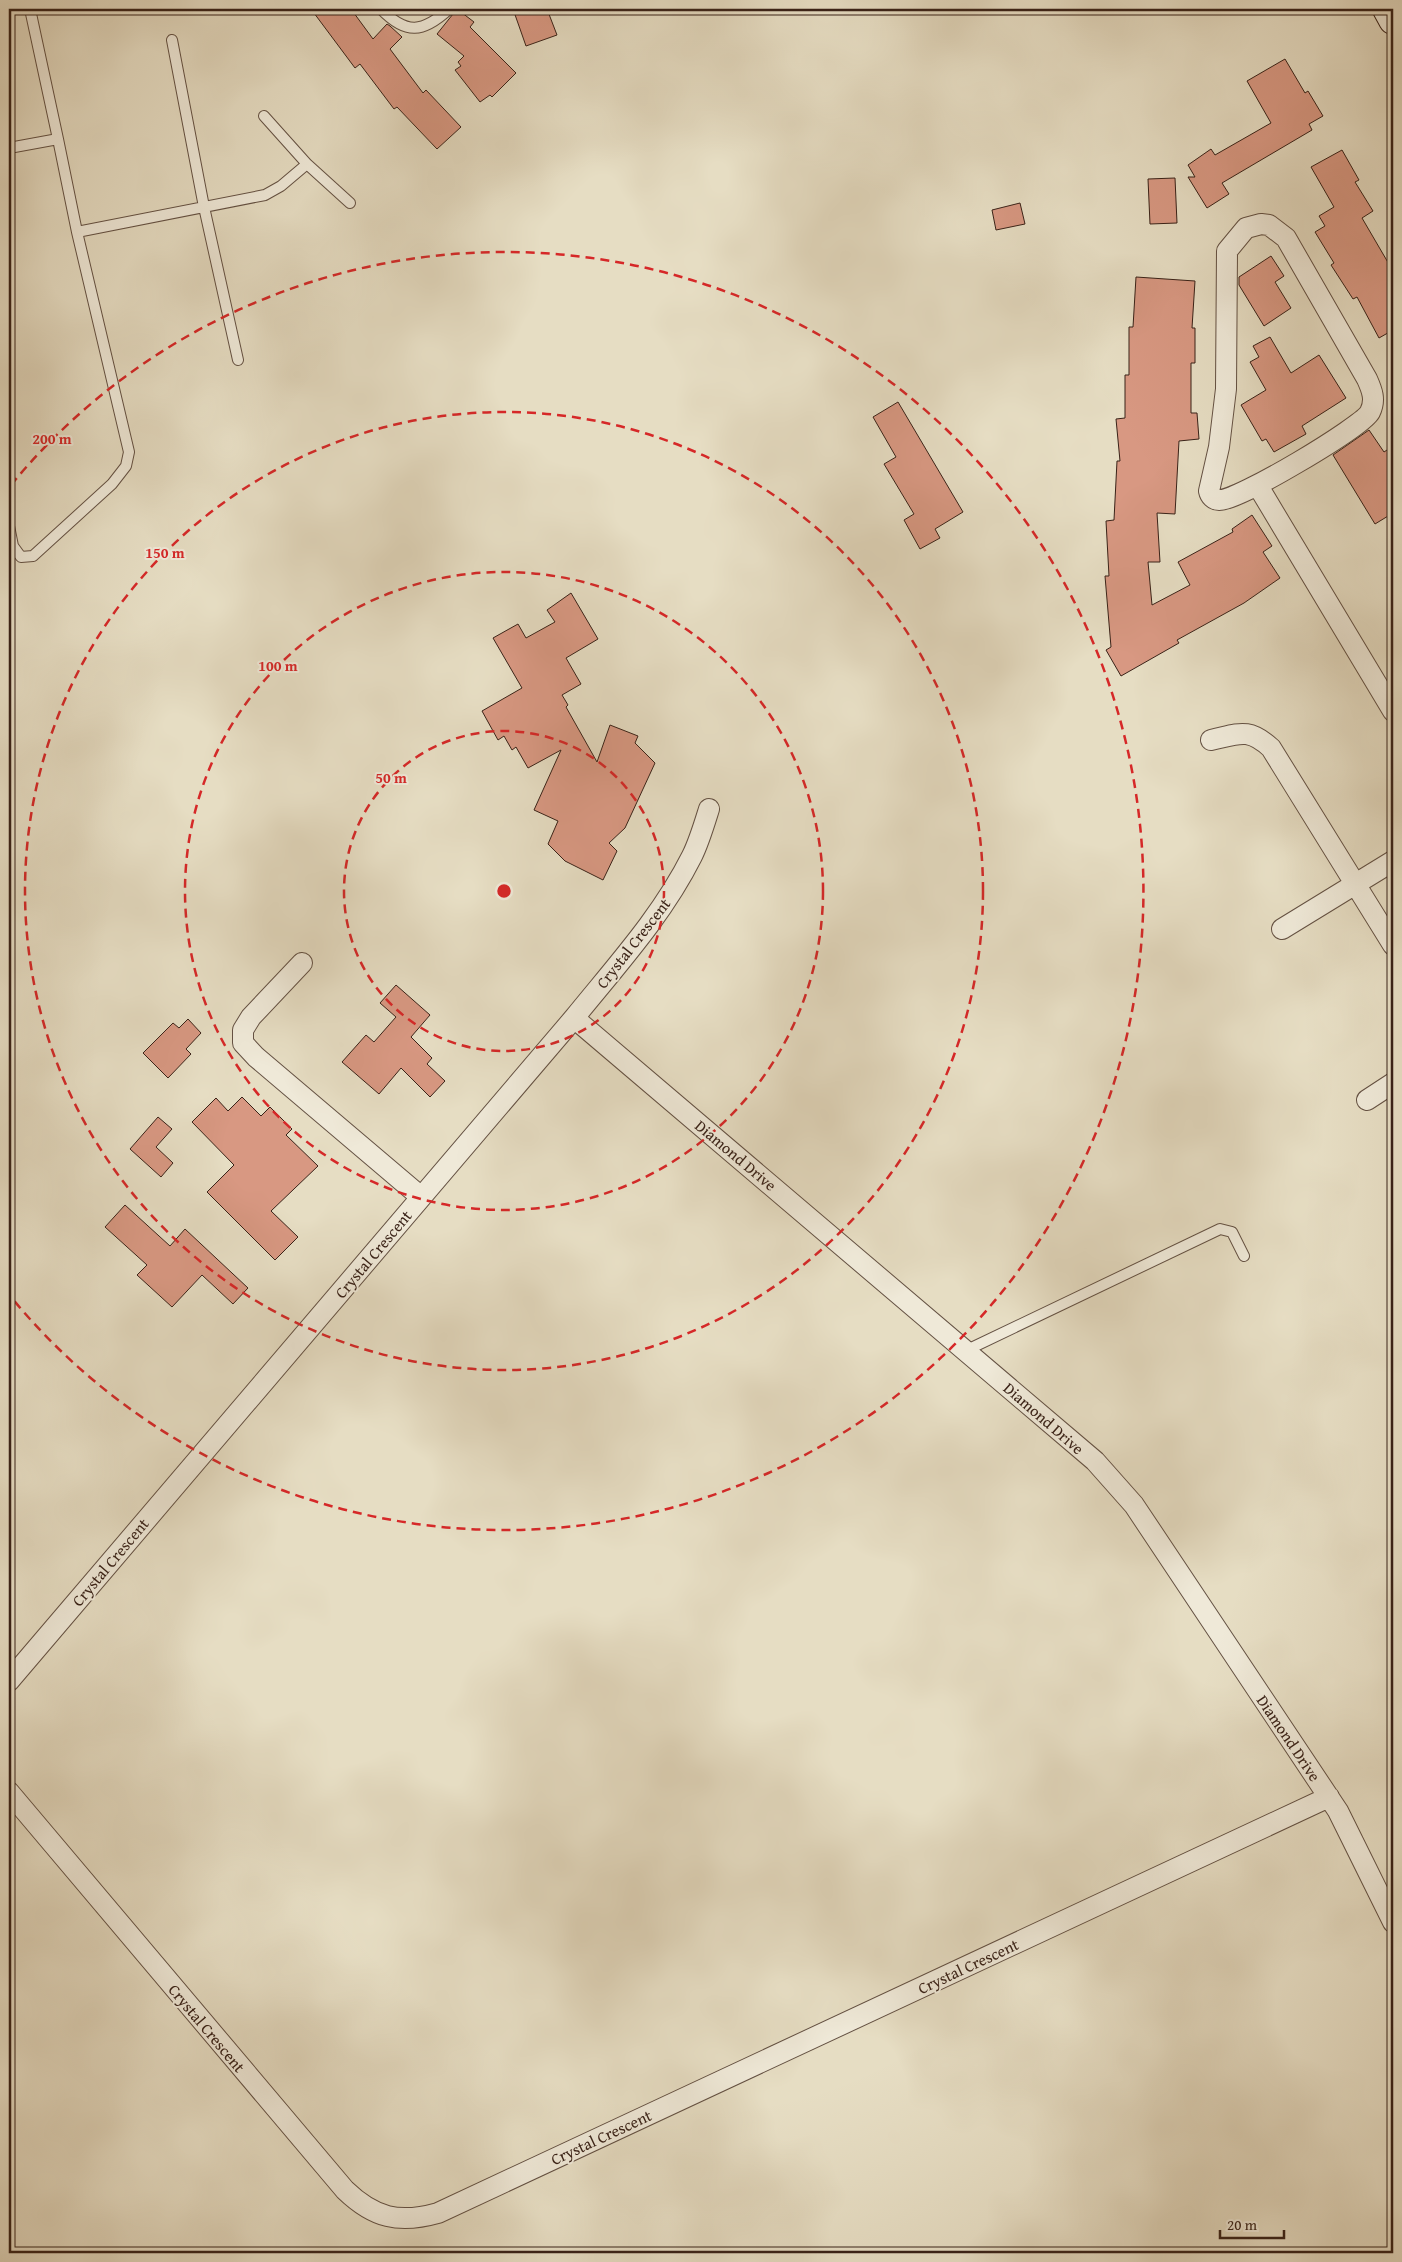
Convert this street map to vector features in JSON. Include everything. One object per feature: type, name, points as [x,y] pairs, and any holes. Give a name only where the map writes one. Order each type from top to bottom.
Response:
[{"type":"street","points":[[1387,9],[1393,20]]},
{"type":"street","points":[[1260,224],[1269,225],[1286,238],[1367,379],[1374,396],[1370,412],[1359,423],[1258,486],[1222,500],[1213,498],[1208,491],[1219,447],[1226,389],[1227,251],[1246,228],[1260,224]]},
{"type":"street","points":[[1258,486],[1393,711]]},
{"type":"street","points":[[1211,740],[1244,733],[1259,737],[1271,748],[1356,882],[1393,945]]},
{"type":"street","name":"Crystal Crescent","points":[[9,1681],[574,1018],[651,924],[676,887],[693,854],[709,809]]},
{"type":"street","points":[[1282,929],[1393,861]]},
{"type":"street","points":[[302,963],[251,1017],[242,1030],[243,1043],[256,1057],[421,1197]]},
{"type":"street","name":"Diamond Drive","points":[[574,1018],[967,1350],[1103,1469],[1130,1500],[1329,1797],[1348,1828],[1393,1922]]},
{"type":"street","points":[[1367,1100],[1393,1083]]},
{"type":"street","name":"Crystal Crescent","points":[[9,1792],[344,2190],[374,2212],[387,2217],[410,2220],[438,2213],[1329,1797]]},
{"type":"lane","points":[[9,526],[13,546],[21,558],[33,556],[112,484],[126,466],[129,452],[77,232],[30,9]]},
{"type":"lane","points":[[381,9],[394,22],[410,28],[423,26],[449,9]]},
{"type":"lane","points":[[172,40],[204,207],[238,360]]},
{"type":"lane","points":[[264,116],[307,164],[350,203]]},
{"type":"lane","points":[[9,148],[58,139]]},
{"type":"lane","points":[[77,232],[264,194],[281,186],[307,164]]},
{"type":"lane","points":[[967,1350],[1220,1229],[1232,1232],[1244,1256]]},
{"type":"building","points":[[311,9],[351,9],[373,39],[387,24],[390,26],[402,37],[390,49],[423,93],[426,90],[461,127],[437,149],[397,107],[394,109],[360,64],[355,68]]},
{"type":"building","points":[[457,9],[474,22],[470,27],[516,73],[492,97],[490,95],[480,102],[455,70],[461,66],[458,62],[464,56],[437,34]]},
{"type":"building","points":[[513,9],[547,9],[557,35],[526,46]]},
{"type":"building","points":[[1285,59],[1305,93],[1308,91],[1323,116],[1309,124],[1312,130],[1222,183],[1229,194],[1207,208],[1188,177],[1195,177],[1188,165],[1211,149],[1215,155],[1271,123],[1247,81]]},
{"type":"building","points":[[1342,150],[1359,180],[1355,182],[1373,211],[1362,218],[1393,271],[1393,330],[1379,338],[1357,297],[1353,299],[1331,265],[1334,263],[1315,232],[1325,226],[1319,216],[1334,207],[1311,167]]},
{"type":"building","points":[[1175,178],[1177,223],[1150,224],[1148,179]]},
{"type":"building","points":[[1020,203],[1025,224],[996,230],[992,210]]},
{"type":"building","points":[[1271,256],[1284,276],[1275,282],[1291,308],[1264,326],[1239,285],[1239,277]]},
{"type":"building","points":[[1136,277],[1195,281],[1192,328],[1195,328],[1195,363],[1191,363],[1191,413],[1197,413],[1199,439],[1179,441],[1175,514],[1157,513],[1160,562],[1148,562],[1152,605],[1190,585],[1178,562],[1233,532],[1232,529],[1252,515],[1272,546],[1263,552],[1280,578],[1244,603],[1177,640],[1179,643],[1121,676],[1106,650],[1111,647],[1105,576],[1109,576],[1106,521],[1114,520],[1117,461],[1120,461],[1116,419],[1125,418],[1125,375],[1129,375],[1129,327],[1133,327]]},
{"type":"building","points":[[1270,337],[1291,373],[1319,355],[1346,398],[1302,426],[1306,434],[1274,452],[1266,439],[1262,441],[1241,405],[1266,390],[1250,362],[1259,357],[1253,346]]},
{"type":"building","points":[[898,402],[963,512],[935,529],[940,538],[920,549],[904,520],[914,514],[884,464],[896,457],[873,417]]},
{"type":"building","points":[[1369,430],[1384,452],[1393,446],[1393,513],[1375,524],[1333,455]]},
{"type":"building","points":[[571,593],[598,639],[566,658],[581,684],[562,695],[568,705],[566,707],[597,762],[610,725],[638,736],[635,743],[655,763],[625,828],[609,843],[617,851],[603,880],[565,861],[548,844],[558,821],[534,810],[561,750],[528,768],[516,747],[512,750],[504,736],[498,740],[482,711],[522,688],[493,638],[518,624],[526,638],[555,622],[547,610]]},
{"type":"building","points":[[396,985],[430,1015],[411,1037],[432,1058],[427,1064],[445,1081],[430,1097],[401,1068],[379,1094],[342,1062],[366,1035],[374,1042],[396,1017],[380,1003]]},
{"type":"building","points":[[188,1019],[201,1033],[186,1049],[191,1054],[168,1078],[143,1053],[173,1023],[179,1028]]},
{"type":"building","points":[[242,1097],[261,1116],[270,1107],[292,1129],[286,1135],[318,1166],[271,1211],[298,1237],[275,1260],[207,1192],[234,1165],[192,1122],[216,1098],[228,1111]]},
{"type":"building","points":[[158,1117],[172,1129],[156,1147],[173,1163],[161,1177],[130,1149]]},
{"type":"building","points":[[125,1205],[170,1246],[185,1229],[248,1288],[233,1304],[202,1275],[172,1307],[137,1275],[147,1265],[105,1227]]}]
